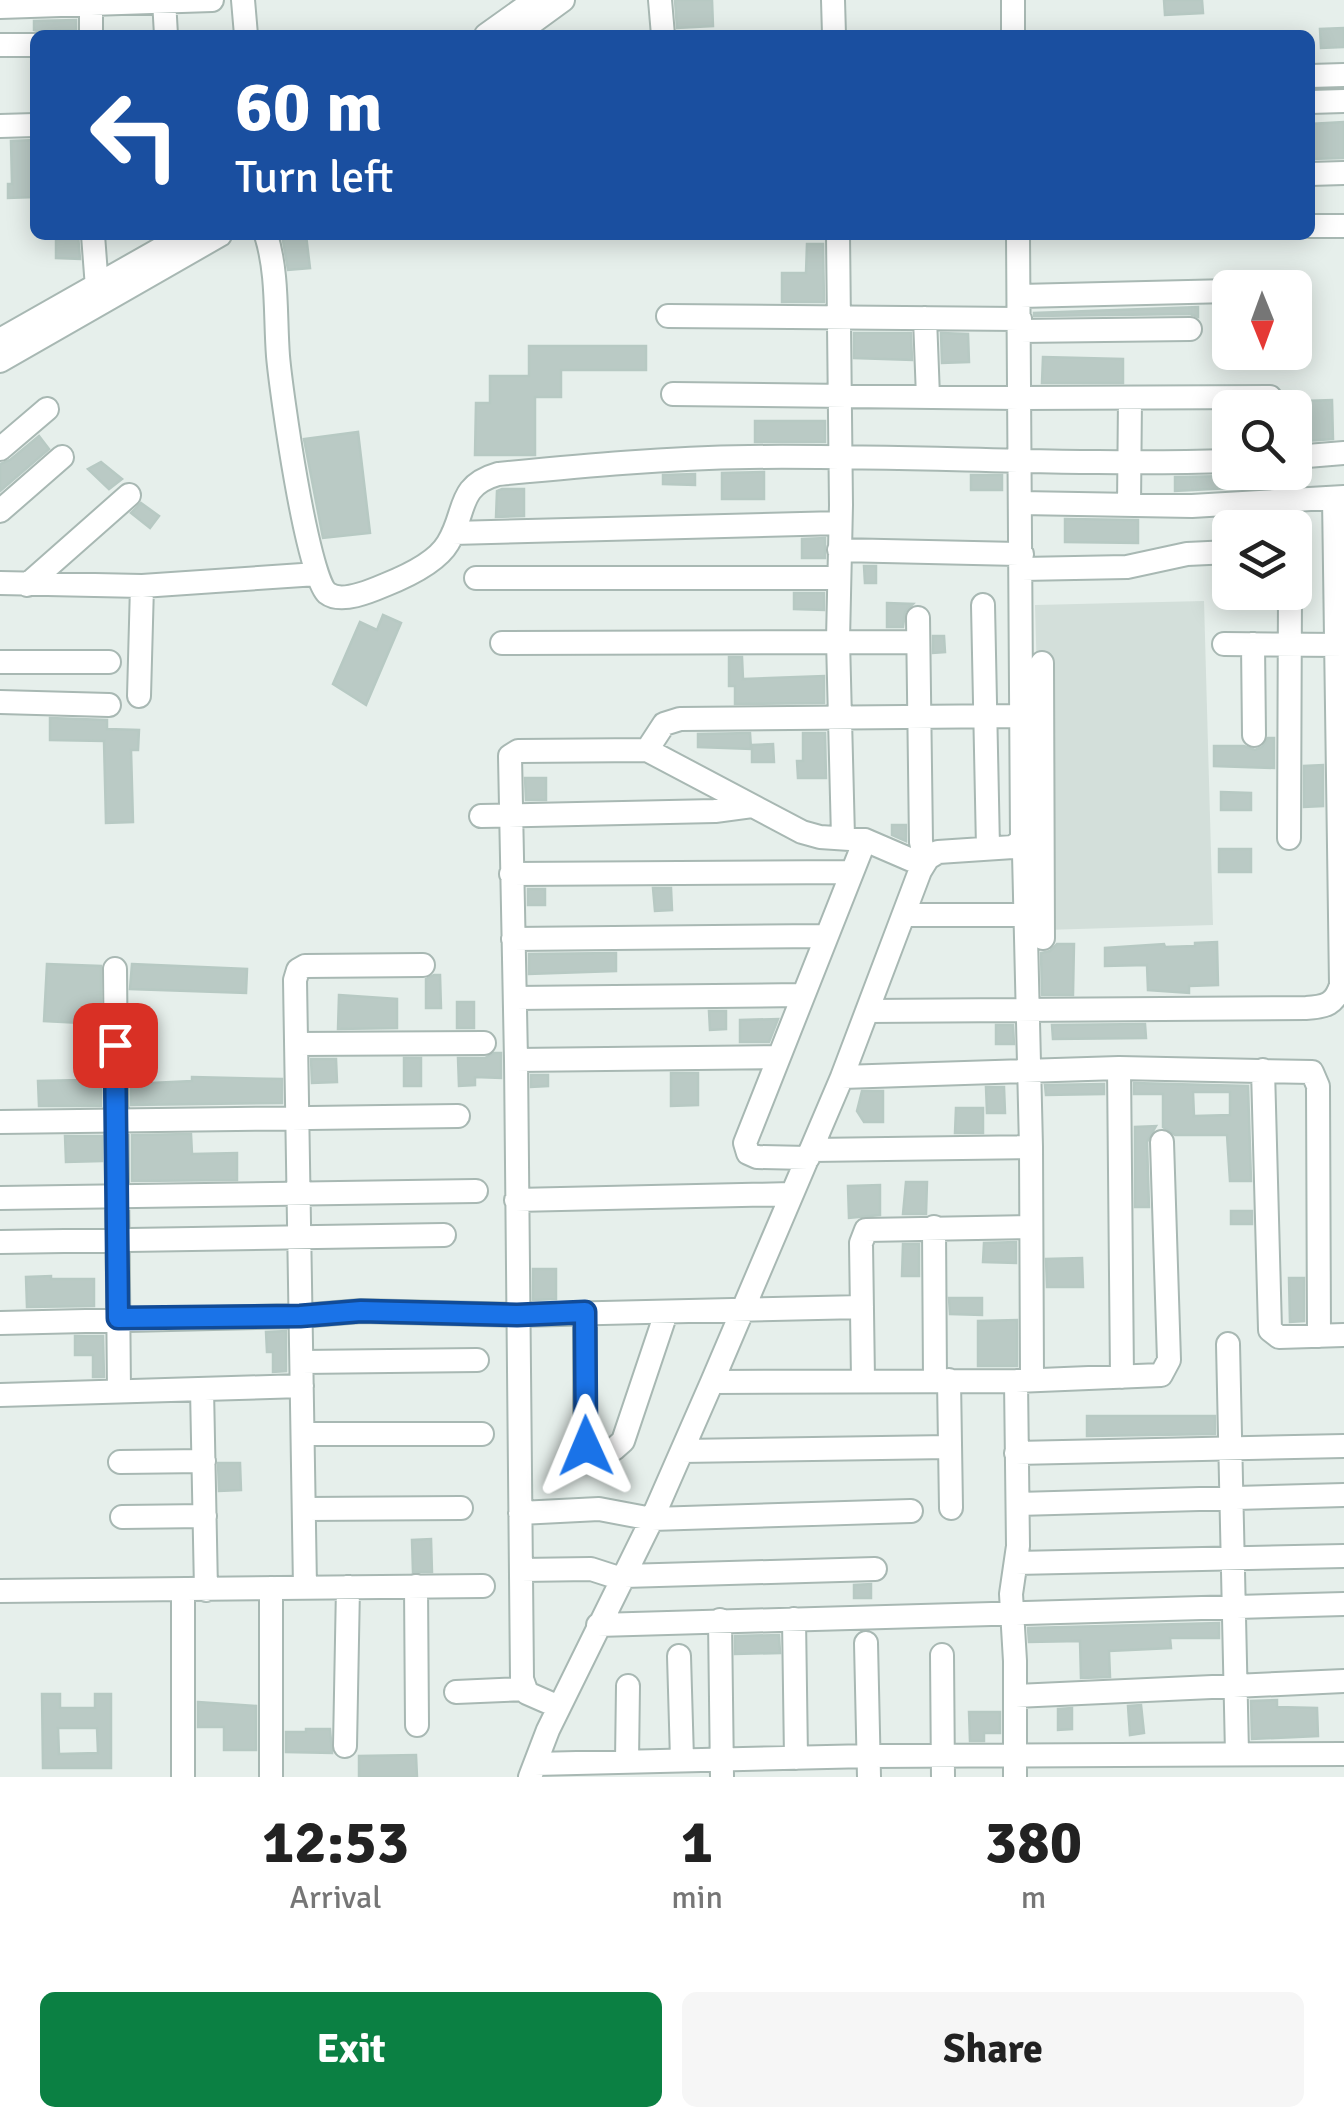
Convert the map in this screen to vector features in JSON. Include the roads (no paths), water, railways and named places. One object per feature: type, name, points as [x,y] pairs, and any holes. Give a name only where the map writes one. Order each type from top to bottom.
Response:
[{"type":"street","points":[[0,6],[212,0]]},
{"type":"street","points":[[243,0],[246,30]]},
{"type":"street","points":[[493,30],[535,0]]},
{"type":"street","points":[[522,30],[564,0]]},
{"type":"street","points":[[660,0],[662,30]]},
{"type":"street","points":[[833,0],[834,30]]},
{"type":"street","points":[[1013,0],[1013,30]]},
{"type":"street","points":[[164,1],[166,30]]},
{"type":"street","points":[[91,4],[91,30]]},
{"type":"street","points":[[0,45],[30,45]]},
{"type":"street","points":[[1315,76],[1344,75]]},
{"type":"street","points":[[1315,102],[1344,101]]},
{"type":"street","points":[[0,126],[30,125]]},
{"type":"street","points":[[1315,174],[1344,173]]},
{"type":"street","points":[[1315,226],[1344,226]]},
{"type":"street","points":[[93,240],[97,297]]},
{"type":"street","points":[[0,361],[178,240]]},
{"type":"street","points":[[0,340],[210,240]]},
{"type":"street","points":[[266,240],[280,378],[317,574],[324,590],[332,596],[386,585],[428,561],[447,546],[470,489],[498,474],[680,458],[1212,461]]},
{"type":"street","points":[[838,240],[838,640],[854,839],[850,872],[746,1138],[746,1148],[757,1157],[1031,1147]]},
{"type":"street","points":[[1018,240],[1024,829],[1043,938]]},
{"type":"street","points":[[668,316],[1020,315],[1212,294]]},
{"type":"street","points":[[1020,315],[1190,330]]},
{"type":"street","points":[[926,318],[928,397]]},
{"type":"street","points":[[673,394],[1212,397]]},
{"type":"street","points":[[1128,506],[1130,398]]},
{"type":"street","points":[[0,449],[46,409]]},
{"type":"street","points":[[1312,456],[1344,453]]},
{"type":"street","points":[[0,511],[62,457]]},
{"type":"street","points":[[27,585],[129,495]]},
{"type":"street","points":[[868,1011],[1320,1007],[1337,998],[1342,985],[1339,497],[1192,506],[1021,503]]},
{"type":"street","points":[[1290,500],[1290,510]]},
{"type":"street","points":[[453,532],[840,522]]},
{"type":"street","points":[[839,550],[1137,566],[1187,554],[1212,553]]},
{"type":"street","points":[[0,583],[142,586],[317,574]]},
{"type":"street","points":[[476,578],[838,578]]},
{"type":"street","points":[[139,696],[142,586]]},
{"type":"street","points":[[982,605],[988,848]]},
{"type":"street","points":[[1289,838],[1290,610]]},
{"type":"street","points":[[918,618],[921,842],[926,862],[842,1077],[682,1452],[532,1771],[643,1766],[682,1759],[722,1768],[789,1764],[1213,1765],[1238,1753],[1275,1766],[1344,1754]]},
{"type":"street","points":[[502,643],[917,642]]},
{"type":"street","points":[[1224,644],[1339,645]]},
{"type":"street","points":[[1253,644],[1254,736]]},
{"type":"street","points":[[0,662],[109,662]]},
{"type":"street","points":[[1015,1767],[1011,1582],[1016,1563],[1016,1453],[1024,1380],[1031,1227],[1024,915],[1042,664]]},
{"type":"street","points":[[0,702],[109,705]]},
{"type":"street","points":[[648,750],[659,730],[672,720],[1023,716]]},
{"type":"street","points":[[524,1689],[508,763],[514,752],[648,750],[811,835],[854,839],[926,862],[944,851],[988,848],[1029,853]]},
{"type":"street","points":[[480,816],[715,811],[752,806]]},
{"type":"street","points":[[511,874],[850,872]]},
{"type":"street","points":[[906,915],[1024,915]]},
{"type":"street","points":[[512,939],[824,936]]},
{"type":"street","points":[[305,1587],[295,980],[301,967],[423,965]]},
{"type":"street","points":[[115,968],[119,1391]]},
{"type":"street","points":[[515,998],[801,995]]},
{"type":"street","points":[[296,1044],[484,1043]]},
{"type":"street","points":[[516,1060],[777,1057]]},
{"type":"street","points":[[1119,1068],[1122,1377]]},
{"type":"street","points":[[842,1077],[1030,1069],[1308,1070],[1317,1079],[1318,1336]]},
{"type":"street","points":[[1262,1070],[1270,1330],[1278,1337],[1344,1335]]},
{"type":"street","points":[[0,1122],[458,1116]]},
{"type":"street","points":[[712,1382],[1024,1380],[1161,1374],[1168,1365],[1162,1142]]},
{"type":"street","points":[[0,1198],[476,1191]]},
{"type":"street","points":[[516,1200],[792,1194]]},
{"type":"street","points":[[864,1379],[861,1243],[866,1230],[1031,1227]]},
{"type":"street","points":[[934,1228],[951,1508]]},
{"type":"street","points":[[0,1242],[444,1235]]},
{"type":"street","points":[[0,1323],[361,1311],[517,1315],[862,1307]]},
{"type":"street","points":[[585,1312],[585,1442],[594,1451],[618,1448],[623,1441],[666,1313]]},
{"type":"street","points":[[1228,1344],[1238,1753]]},
{"type":"street","points":[[0,1395],[202,1388],[302,1374],[477,1360]]},
{"type":"street","points":[[183,1777],[194,1591],[205,1516],[202,1388]]},
{"type":"street","points":[[304,1434],[482,1434]]},
{"type":"street","points":[[682,1452],[950,1446]]},
{"type":"street","points":[[1016,1453],[1344,1446]]},
{"type":"street","points":[[120,1462],[204,1461]]},
{"type":"street","points":[[1018,1504],[1344,1495]]},
{"type":"street","points":[[306,1509],[460,1508]]},
{"type":"street","points":[[520,1514],[599,1509],[652,1519],[911,1511]]},
{"type":"street","points":[[122,1517],[205,1516]]},
{"type":"street","points":[[1016,1563],[1344,1556]]},
{"type":"street","points":[[521,1570],[591,1569],[623,1578],[875,1569]]},
{"type":"street","points":[[416,1586],[417,1725]]},
{"type":"street","points":[[0,1591],[483,1586]]},
{"type":"street","points":[[271,1588],[272,1777]]},
{"type":"street","points":[[345,1746],[348,1588]]},
{"type":"street","points":[[598,1625],[1344,1604]]},
{"type":"street","points":[[789,1764],[794,1619]]},
{"type":"street","points":[[720,1620],[722,1768]]},
{"type":"street","points":[[866,1644],[870,1766]]},
{"type":"street","points":[[942,1654],[943,1767]]},
{"type":"street","points":[[679,1656],[682,1759]]},
{"type":"street","points":[[1015,1696],[1344,1681]]},
{"type":"street","points":[[628,1686],[643,1766]]},
{"type":"street","points":[[456,1692],[524,1689],[559,1707]]}]
